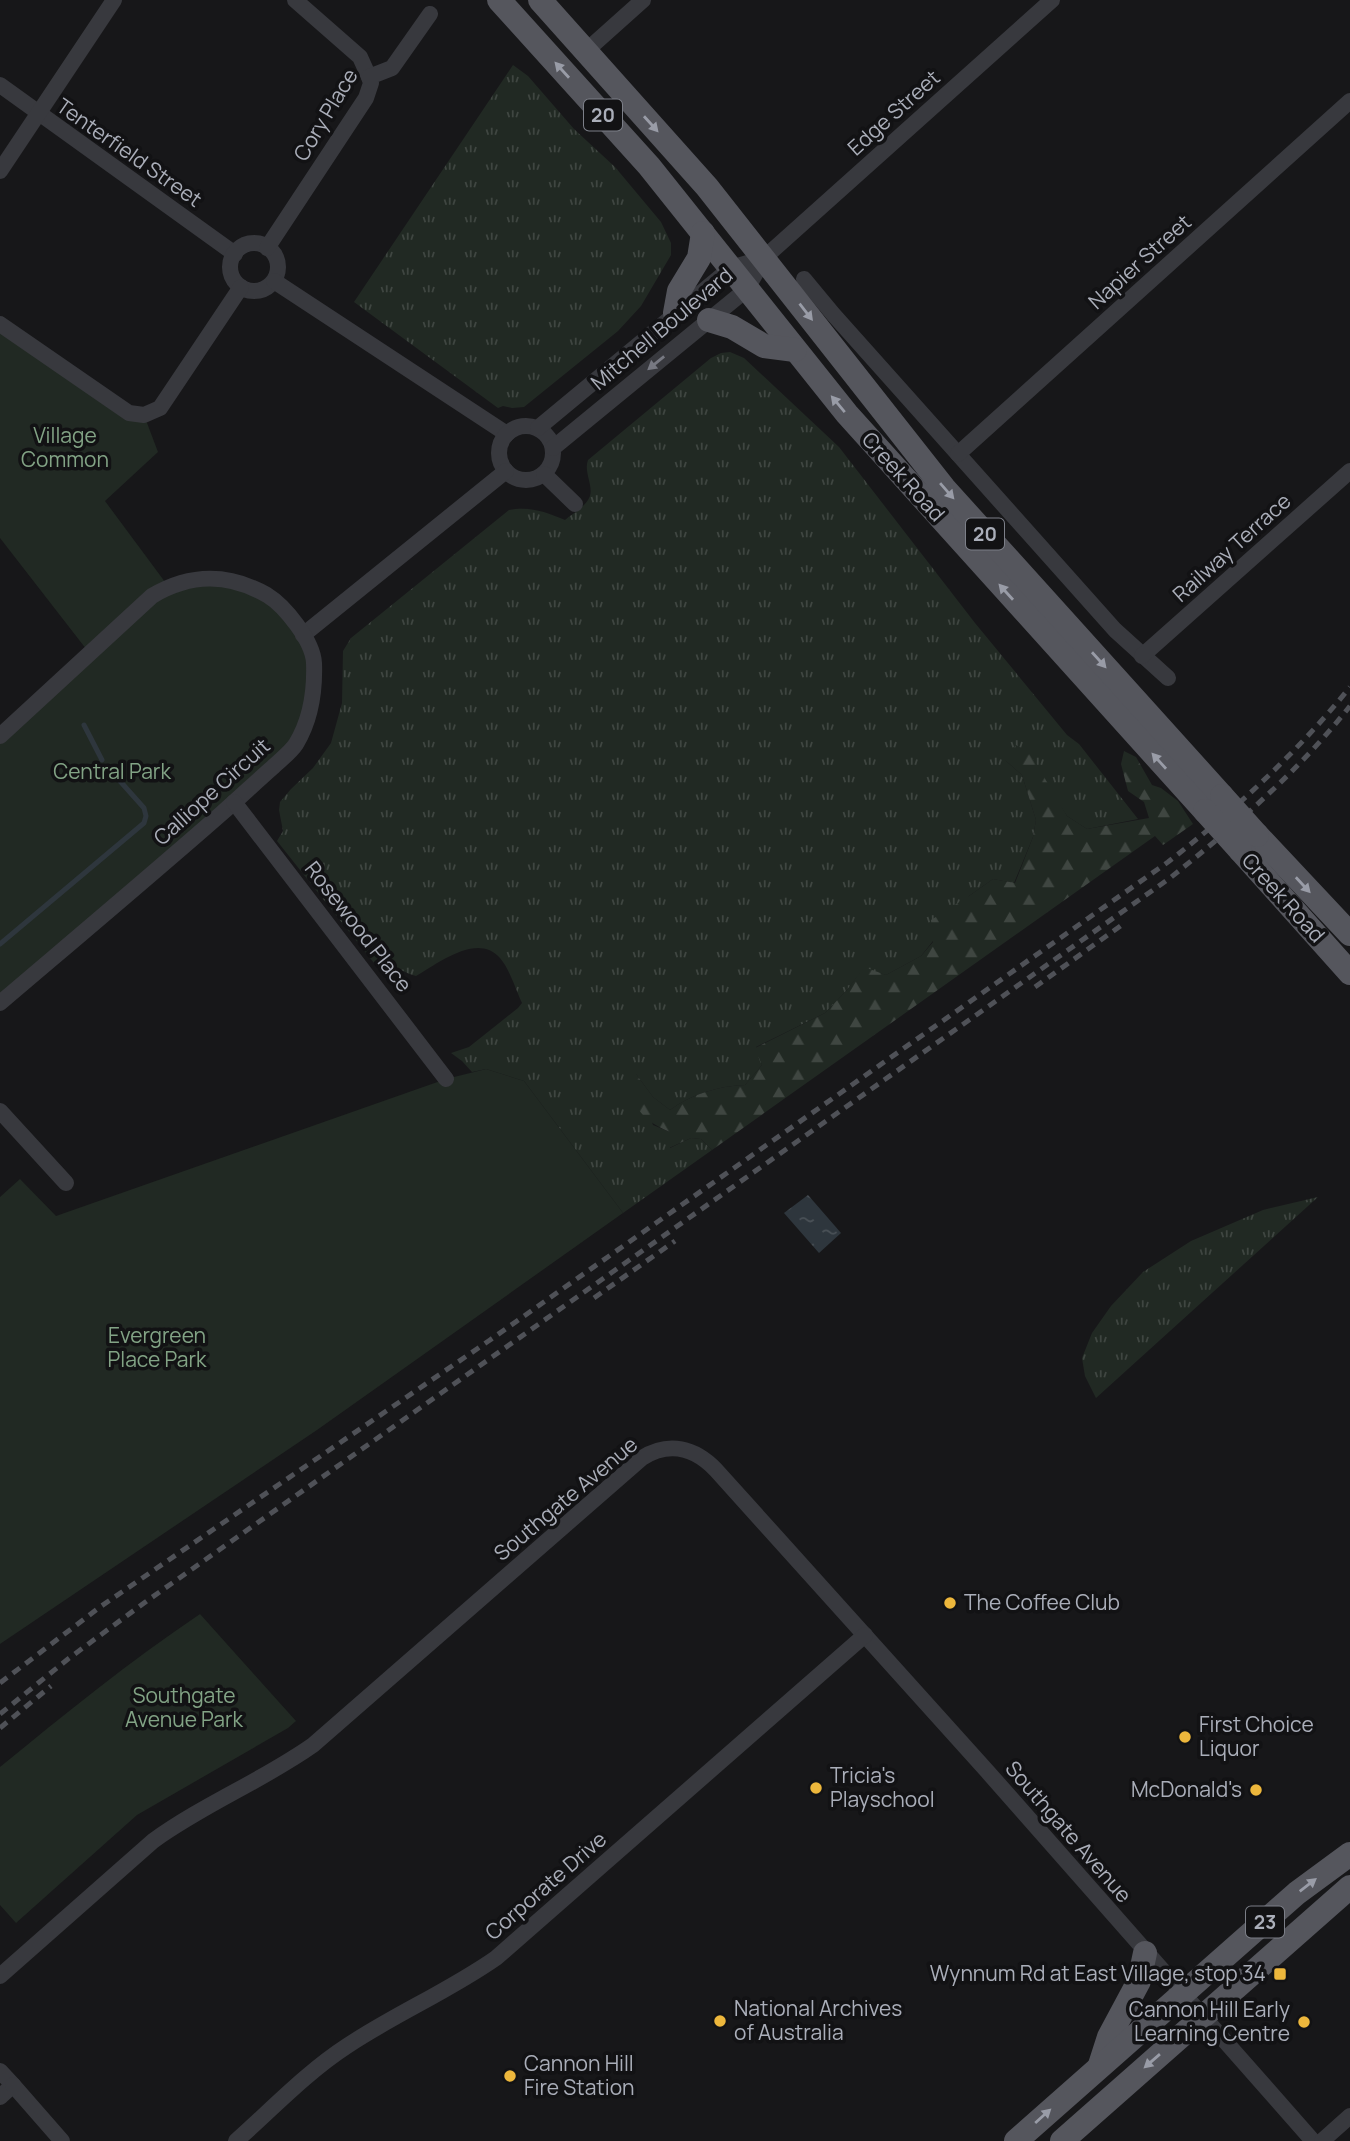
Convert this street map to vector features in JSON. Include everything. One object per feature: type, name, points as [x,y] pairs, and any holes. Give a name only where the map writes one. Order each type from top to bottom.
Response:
[{"type":"main road","name":"Creek Road","points":[[499,0],[649,166],[846,414],[1249,843],[1350,973]]},
{"type":"main road","name":"Creek Road","points":[[540,0],[707,187],[911,449],[1213,804]]},
{"type":"main road","points":[[675,313],[679,291],[699,258],[703,233]]},
{"type":"main road","points":[[709,320],[732,327],[764,346],[795,350]]},
{"type":"main road","name":"Creek Road","points":[[1249,843],[1350,934]]},
{"type":"main road","name":"23","points":[[1016,2141],[1297,1893],[1350,1854]]},
{"type":"main road","name":"23","points":[[1062,2141],[1350,1887]]},
{"type":"main road","points":[[1100,2066],[1109,2037],[1139,1981],[1145,1953]]},
{"type":"street","points":[[0,170],[114,0]]},
{"type":"street","points":[[295,0],[359,57],[369,77]]},
{"type":"street","points":[[586,51],[643,0]]},
{"type":"street","name":"Edge Street","points":[[764,258],[1052,0]]},
{"type":"street","name":"Cory Place","points":[[267,248],[366,98],[369,77],[391,68],[430,14]]},
{"type":"street","name":"Tenterfield Street","points":[[0,85],[235,254]]},
{"type":"street","name":"Napier Street","points":[[958,454],[1350,101]]},
{"type":"street","points":[[246,244],[261,244],[274,252],[278,259],[278,274],[270,287],[263,291],[248,292],[235,283],[229,268],[230,260],[235,254],[239,247],[246,244]]},
{"type":"street","name":"Mitchell Boulevard","points":[[507,434],[521,426],[538,428],[731,268],[764,258]]},
{"type":"street","name":"Mitchell Boulevard","points":[[553,448],[747,289],[764,258]]},
{"type":"street","points":[[804,279],[1115,630],[1168,678]]},
{"type":"street","points":[[274,281],[507,434],[502,441],[499,456],[506,471],[521,480],[537,478],[544,474],[552,462],[553,448],[545,433],[538,428]]},
{"type":"street","points":[[0,324],[129,413],[144,415],[160,408],[241,287]]},
{"type":"street","points":[[303,635],[506,471]]},
{"type":"street","name":"Railway Terrace","points":[[1142,656],[1350,471]]},
{"type":"street","points":[[544,474],[575,504]]},
{"type":"street","name":"Calliope Circuit","points":[[0,736],[152,596],[168,586],[191,580],[215,578],[247,584],[279,602],[303,635],[314,661],[313,693],[308,720],[295,747],[0,1003]]},
{"type":"street","name":"Rosewood Place","points":[[234,802],[446,1079]]},
{"type":"street","points":[[0,1111],[66,1184]]},
{"type":"street","name":"Southgate Avenue","points":[[0,1976],[153,1840],[287,1763],[313,1745],[635,1463],[657,1450],[681,1448],[697,1454],[710,1464],[1056,1848],[1312,2141]]},
{"type":"street","name":"Corporate Drive","points":[[236,2141],[346,2046],[467,1978],[496,1958],[865,1635]]},
{"type":"street","points":[[0,2071],[62,2141]]},
{"type":"street","points":[[0,2097],[13,2085]]},
{"type":"street","points":[[1322,2141],[1350,2116]]},
{"type":"green space","points":[[513,65],[528,76],[574,129],[615,167],[661,222],[671,243],[671,255],[641,306],[618,331],[524,407],[498,408],[354,302]]},
{"type":"green space","name":"Central Park","points":[[0,324],[144,415],[158,452],[105,501],[168,586],[215,578],[279,602],[314,661],[295,747],[0,1003],[0,736],[90,654],[0,538]]},
{"type":"green space","points":[[730,352],[744,358],[839,447],[975,623],[1067,735],[1079,744],[1138,819],[1087,829],[1067,816],[1049,788],[1005,760],[1022,775],[1036,820],[1033,837],[1014,883],[993,879],[969,896],[921,956],[886,975],[864,968],[825,1013],[756,1047],[762,1065],[745,1085],[706,1092],[687,1099],[670,1110],[653,1097],[636,1074],[653,1125],[670,1132],[670,1148],[691,1138],[701,1139],[712,1150],[623,1213],[524,1081],[486,1069],[472,1072],[451,1053],[469,1047],[522,1003],[500,958],[481,948],[470,949],[446,958],[416,976],[396,969],[382,973],[277,841],[283,831],[279,810],[280,802],[313,768],[331,743],[342,703],[343,651],[351,638],[509,510],[538,511],[565,520],[583,506],[590,496],[588,460],[711,358]]},
{"type":"green space","points":[[1016,745],[1031,755],[1067,816],[1087,829],[1149,818],[1144,802],[1128,791],[1121,764],[1124,751],[1136,757],[1152,785],[1161,788],[1178,801],[1193,824],[1163,845],[1155,836],[712,1150],[701,1139],[691,1138],[669,1148],[670,1132],[650,1121],[638,1109],[623,1072],[636,1074],[653,1097],[670,1110],[687,1099],[706,1092],[745,1085],[762,1065],[755,1048],[825,1013],[864,967],[886,975],[921,956],[933,942],[931,920],[993,879],[1015,883],[1033,837],[1036,820],[1022,775],[1005,760]]},
{"type":"green space","name":"Evergreen Place Park","points":[[486,1069],[524,1081],[623,1213],[317,1430],[0,1644],[0,1197],[20,1179],[56,1216],[446,1079]]},
{"type":"green space","points":[[1318,1197],[1096,1398],[1085,1376],[1082,1358],[1092,1333],[1111,1306],[1143,1272],[1191,1241],[1263,1210]]},
{"type":"green space","name":"Southgate Avenue Park","points":[[200,1614],[296,1721],[137,1815],[16,1923],[0,1905],[0,1767],[123,1669]]},
{"type":"water","points":[[808,1195],[841,1233],[819,1253],[784,1213]]},
{"type":"waterway","points":[[84,725],[102,760]]},
{"type":"waterway","points":[[0,944],[144,823],[144,808],[111,771]]},
{"type":"railway","points":[[0,1683],[100,1607],[490,1340],[1168,862],[1264,780],[1309,735],[1350,687]]},
{"type":"railway","points":[[0,1714],[144,1603],[1170,878],[1287,776],[1350,706]]},
{"type":"railway","points":[[1035,987],[1126,922]]},
{"type":"railway","points":[[594,1298],[675,1241]]},
{"type":"railway","points":[[0,1728],[51,1686]]},
{"type":"place","name":"The Coffee Club","points":[[950,1603]]},
{"type":"place","name":"First Choice Liquor","points":[[1185,1737]]},
{"type":"place","name":"Tricia's Playschool","points":[[816,1788]]},
{"type":"place","name":"McDonald's","points":[[1256,1790]]},
{"type":"place","name":"Wynnum Rd at East Village, stop 34","points":[[1280,1974]]},
{"type":"place","name":"National Archives of Australia","points":[[720,2021]]},
{"type":"place","name":"Cannon Hill Early Learning Centre","points":[[1304,2022]]},
{"type":"place","name":"Cannon Hill Fire Station","points":[[510,2076]]},
{"type":"park label","name":"Village Common","points":[[65,448]]}]
